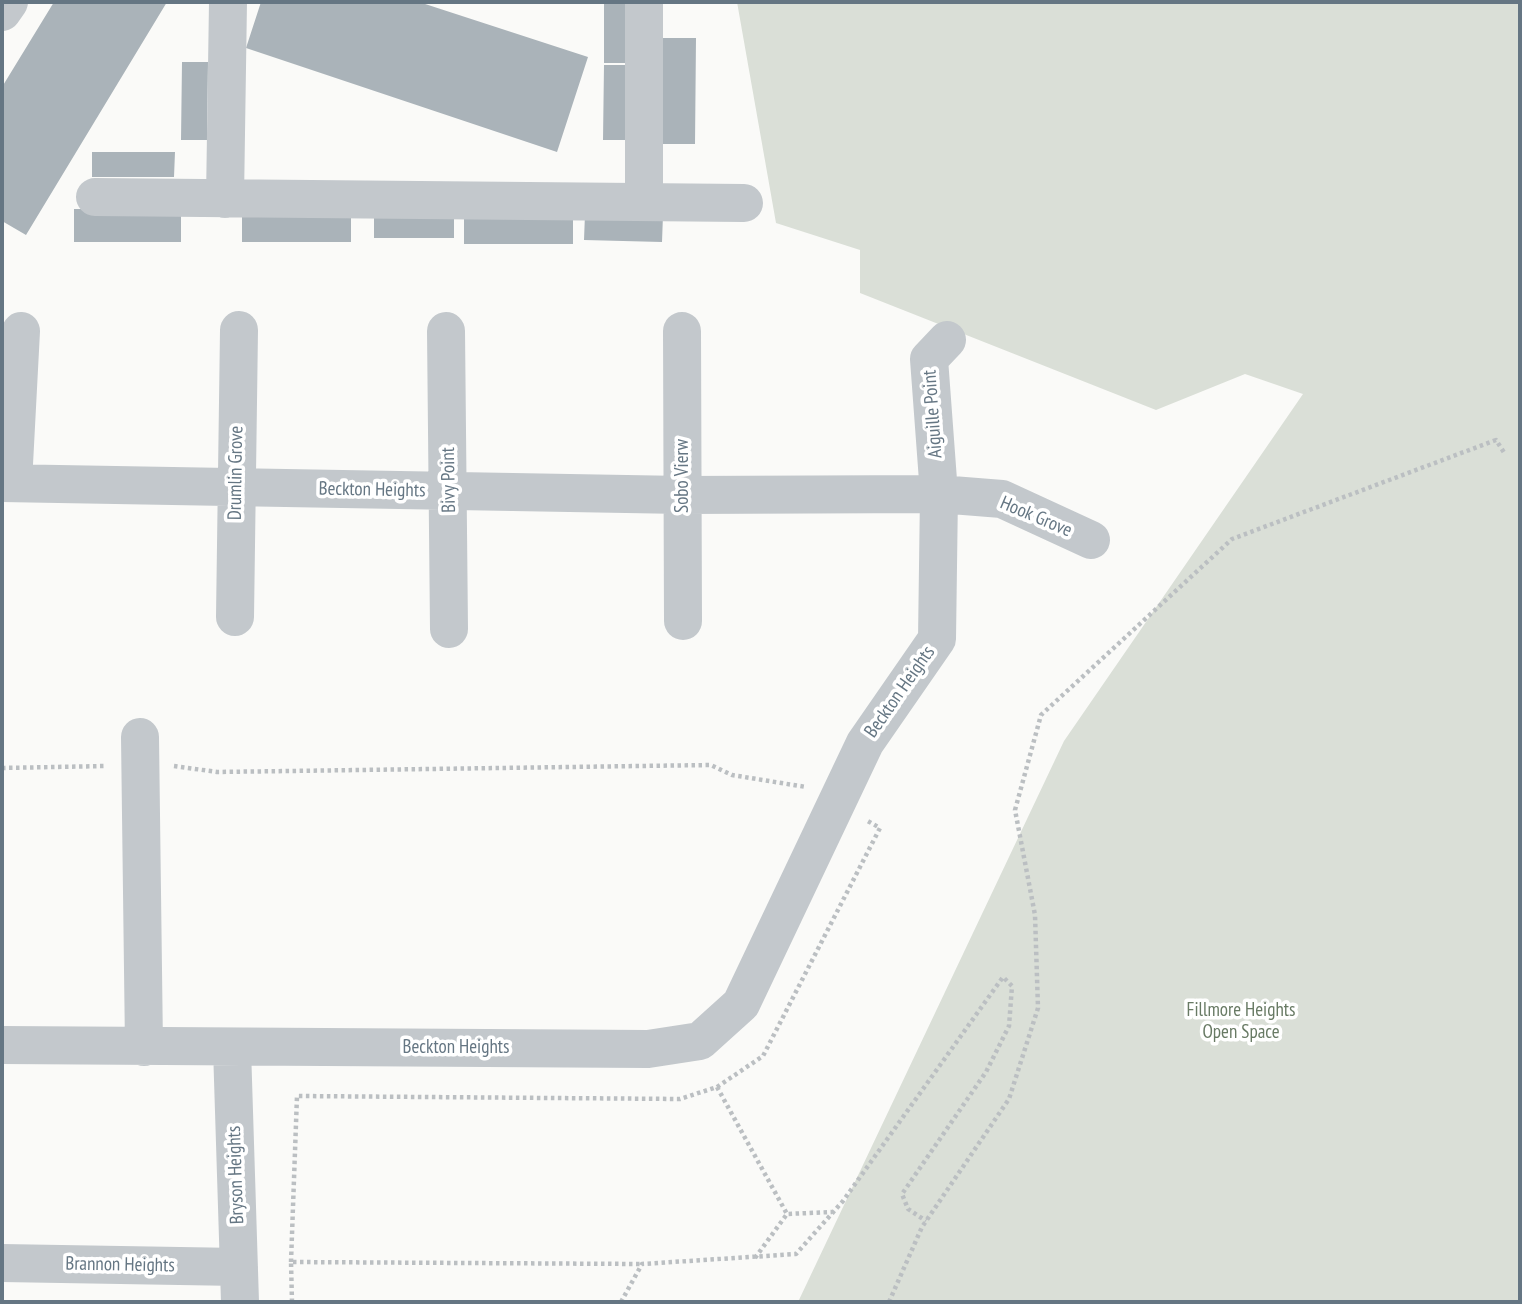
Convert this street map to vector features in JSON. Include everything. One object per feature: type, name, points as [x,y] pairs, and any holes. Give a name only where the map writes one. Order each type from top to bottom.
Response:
[{"type":"lane","points":[[2,12],[9,2]]},
{"type":"lane","points":[[225,199],[228,2]]},
{"type":"lane","points":[[644,2],[644,202]]},
{"type":"lane","points":[[94,197],[744,203]]},
{"type":"lane","name":"Drumlin Grove","points":[[234,617],[239,330]]},
{"type":"lane","points":[[7,483],[21,331]]},
{"type":"lane","name":"Bivy Point","points":[[446,331],[449,629]]},
{"type":"lane","name":"Sobo Vierw","points":[[682,331],[682,621]]},
{"type":"lane","name":"Aiguille Point","points":[[939,494],[929,359],[947,340]]},
{"type":"lane","name":"Beckton Heights","points":[[2,1045],[648,1049],[700,1041],[741,1004],[865,743],[937,639],[939,494],[683,495],[7,483]]},
{"type":"lane","name":"Hook Grove","points":[[939,494],[1002,499],[1091,540]]},
{"type":"lane","points":[[140,751],[144,1047]]},
{"type":"lane","name":"Bryson Heights","points":[[232,1048],[239,1285]]},
{"type":"lane","name":"Brannon Heights","points":[[2,1264],[239,1285]]},
{"type":"path","points":[[890,1302],[926,1221],[1009,1099],[1038,1008],[1035,915],[1015,810],[1041,715],[1232,539],[1496,440],[1505,454]]},
{"type":"path","points":[[2,768],[140,751],[167,765],[217,772],[711,765],[732,775],[813,789],[880,828],[763,1056],[717,1087],[680,1099],[296,1096],[292,1302]]},
{"type":"path","points":[[291,1262],[642,1264],[755,1259],[796,1254],[834,1212],[1003,977],[1012,986],[1009,1026],[986,1072],[902,1194],[908,1209],[926,1221]]},
{"type":"path","points":[[717,1087],[787,1214]]},
{"type":"path","points":[[787,1214],[834,1212]]},
{"type":"path","points":[[755,1259],[787,1214]]},
{"type":"path","points":[[621,1302],[642,1264]]},
{"type":"green space","name":"Fillmore Heights Open Space","points":[[737,2],[1520,2],[1520,1302],[798,1302],[1064,741],[1303,394],[1245,374],[1156,410],[860,293],[860,250],[776,223]]},
{"type":"building","points":[[54,2],[167,2],[26,235],[2,221],[2,87]]},
{"type":"building","points":[[261,2],[419,2],[588,57],[557,152],[246,48]]},
{"type":"building","points":[[604,2],[632,2],[632,63],[604,63]]},
{"type":"building","points":[[662,38],[696,38],[695,144],[662,144]]},
{"type":"building","points":[[182,62],[208,62],[207,140],[181,140]]},
{"type":"building","points":[[604,65],[631,65],[631,140],[603,140]]},
{"type":"building","points":[[92,152],[175,152],[174,177],[92,177]]},
{"type":"building","points":[[74,209],[181,209],[181,242],[74,242]]},
{"type":"building","points":[[242,209],[351,210],[351,242],[242,242]]},
{"type":"building","points":[[374,212],[454,213],[454,238],[374,238]]},
{"type":"building","points":[[464,212],[573,212],[573,244],[464,244]]},
{"type":"building","points":[[585,214],[663,215],[662,242],[584,240]]}]
